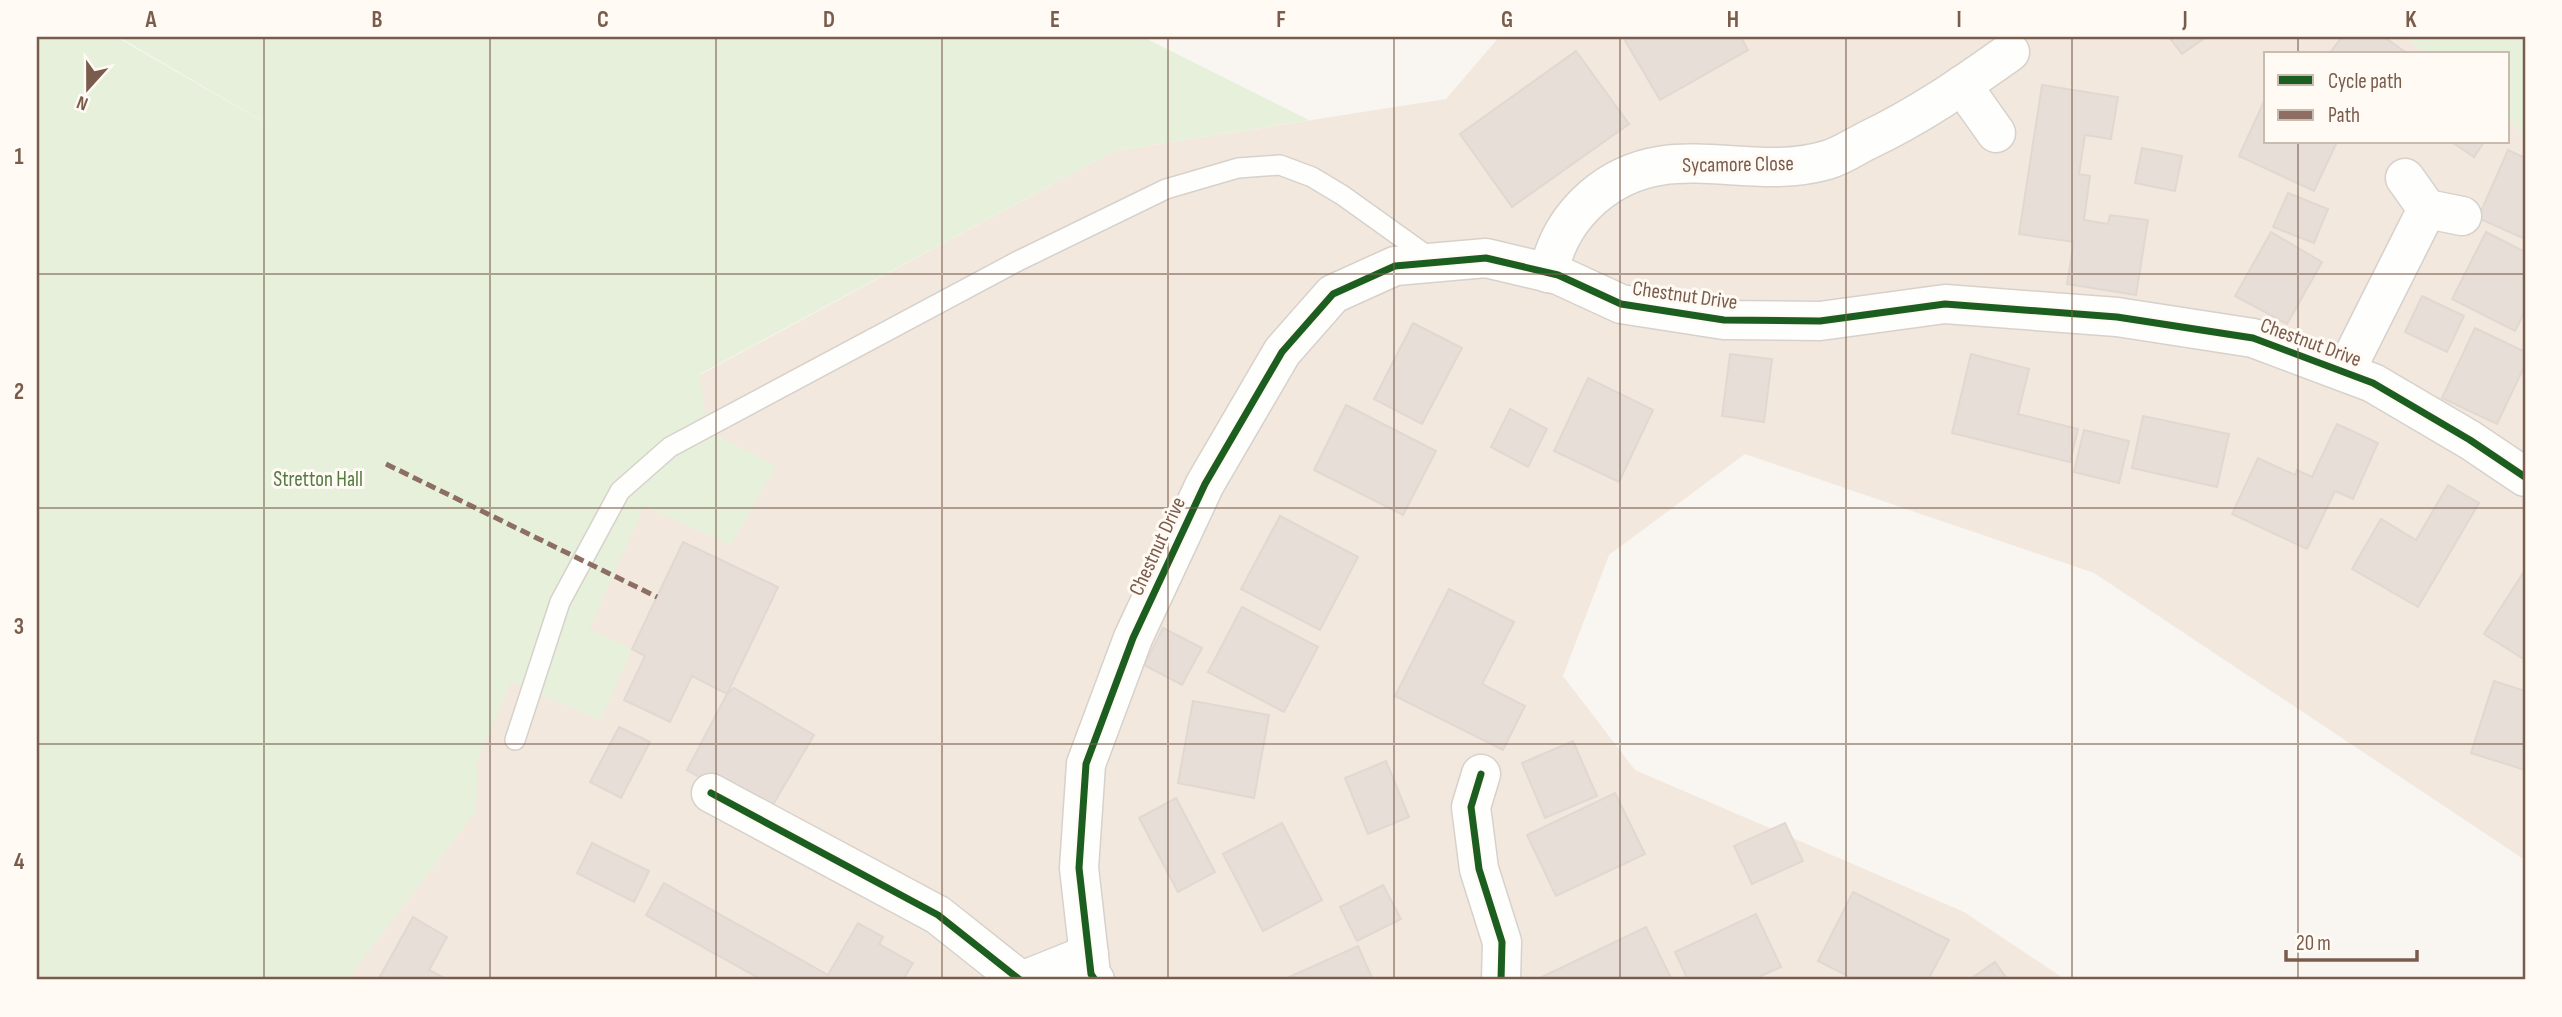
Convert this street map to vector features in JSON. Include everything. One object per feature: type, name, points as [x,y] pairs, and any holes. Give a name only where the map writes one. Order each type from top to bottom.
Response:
[{"type":"street","name":"Sycamore Close","points":[[1548,273],[1554,247],[1575,212],[1610,182],[1649,165],[1706,163],[1771,167],[1828,160],[1915,118],[2010,52]]},
{"type":"street","points":[[1962,85],[1997,133]]},
{"type":"street","points":[[2345,372],[2445,212],[2405,178]]},
{"type":"street","name":"Chestnut Drive","points":[[712,793],[938,915],[1022,980],[1092,967],[1079,868],[1086,764],[1133,638],[1205,484],[1282,352],[1333,294],[1395,266],[1486,258],[1548,273],[1621,304],[1724,320],[1820,321],[1945,304],[2117,317],[2253,338],[2373,383],[2470,440],[2525,477]]},
{"type":"street","points":[[1481,774],[1471,807],[1479,869],[1502,942],[1501,980]]},
{"type":"lane","points":[[515,740],[560,602],[620,491],[670,447],[1018,261],[1166,189],[1238,168],[1280,165],[1312,177],[1342,195],[1437,262]]},
{"type":"shaded area","points":[[37,37],[116,37],[700,375],[1114,151],[1446,99],[1499,37],[2405,37],[2424,52],[2264,52],[2264,144],[2510,144],[2510,122],[2525,134],[2525,860],[2094,573],[1745,454],[1609,555],[1563,676],[1635,770],[1964,912],[2066,980],[37,980]]},
{"type":"green space","name":"Stretton Hall","points":[[37,37],[116,37],[319,154],[119,37],[1143,37],[1309,120],[1114,151],[700,374],[707,430],[776,466],[731,545],[644,506],[589,629],[632,649],[600,720],[511,682],[478,759],[476,811],[347,980],[37,980]]},
{"type":"green space","points":[[2405,37],[2525,37],[2525,134],[2510,122],[2510,52],[2424,52]]},
{"type":"building","points":[[1623,37],[1741,37],[1748,50],[1660,100]]},
{"type":"building","points":[[2169,37],[2206,37],[2182,54]]},
{"type":"building","points":[[2342,37],[2384,37],[2405,52],[2331,52]]},
{"type":"building","points":[[1576,51],[1629,124],[1512,207],[1460,134]]},
{"type":"building","points":[[2042,85],[2118,97],[2111,139],[2085,135],[2079,174],[2090,176],[2084,220],[2108,224],[2110,215],[2148,220],[2136,295],[2067,284],[2074,242],[2019,234]]},
{"type":"building","points":[[2264,101],[2264,144],[2336,144],[2314,191],[2239,156]]},
{"type":"building","points":[[2455,144],[2483,144],[2474,157]]},
{"type":"building","points":[[2142,148],[2182,156],[2175,191],[2135,183]]},
{"type":"building","points":[[2508,150],[2525,158],[2525,239],[2478,218]]},
{"type":"building","points":[[2288,193],[2328,209],[2314,243],[2273,227]]},
{"type":"building","points":[[2271,232],[2322,262],[2287,324],[2235,296]]},
{"type":"building","points":[[2486,232],[2525,252],[2525,311],[2515,331],[2452,299]]},
{"type":"building","points":[[2422,296],[2464,316],[2447,352],[2405,332]]},
{"type":"building","points":[[1413,323],[1462,348],[1422,424],[1374,399]]},
{"type":"building","points":[[2475,328],[2525,352],[2525,365],[2497,424],[2442,398]]},
{"type":"building","points":[[1730,354],[1772,359],[1764,422],[1722,416]]},
{"type":"building","points":[[1971,354],[2029,369],[2018,414],[2078,429],[2070,462],[1952,433]]},
{"type":"building","points":[[1588,378],[1653,410],[1619,482],[1554,451]]},
{"type":"building","points":[[1346,405],[1436,451],[1403,515],[1314,470]]},
{"type":"building","points":[[1510,409],[1547,429],[1528,467],[1491,447]]},
{"type":"building","points":[[2143,416],[2229,434],[2217,487],[2132,468]]},
{"type":"building","points":[[2337,424],[2378,443],[2353,499],[2335,491],[2307,549],[2232,514],[2258,458],[2295,475],[2297,470],[2312,477]]},
{"type":"building","points":[[2084,430],[2129,441],[2119,483],[2074,472]]},
{"type":"building","points":[[2448,485],[2479,503],[2418,607],[2352,569],[2381,519],[2416,540]]},
{"type":"building","points":[[1280,516],[1358,557],[1320,630],[1241,589]]},
{"type":"building","points":[[683,542],[778,587],[727,694],[692,676],[670,722],[624,700],[645,656],[632,649]]},
{"type":"building","points":[[2525,570],[2525,660],[2484,634]]},
{"type":"building","points":[[1449,589],[1514,622],[1482,684],[1525,706],[1503,750],[1395,696]]},
{"type":"building","points":[[1242,607],[1318,647],[1284,712],[1208,672]]},
{"type":"building","points":[[1163,628],[1202,648],[1182,685],[1144,665]]},
{"type":"building","points":[[2494,681],[2525,691],[2525,770],[2471,753]]},
{"type":"building","points":[[734,688],[814,735],[767,815],[687,770],[727,694]]},
{"type":"building","points":[[1193,701],[1269,715],[1254,798],[1178,783]]},
{"type":"building","points":[[619,727],[650,742],[621,798],[590,782]]},
{"type":"building","points":[[1573,741],[1597,796],[1545,818],[1522,763]]},
{"type":"building","points":[[1386,761],[1409,817],[1368,834],[1345,778]]},
{"type":"building","points":[[1615,793],[1645,854],[1556,896],[1527,835]]},
{"type":"building","points":[[1176,798],[1215,872],[1178,892],[1139,818]]},
{"type":"building","points":[[1282,823],[1322,900],[1263,931],[1223,854]]},
{"type":"building","points":[[1785,823],[1803,861],[1752,884],[1734,846]]},
{"type":"building","points":[[592,843],[649,871],[634,902],[577,873]]},
{"type":"building","points":[[664,883],[828,975],[858,923],[883,937],[879,944],[913,963],[903,980],[762,980],[646,915]]},
{"type":"building","points":[[1383,885],[1401,919],[1357,941],[1340,907]]},
{"type":"building","points":[[1853,892],[1949,940],[1928,980],[1856,980],[1818,961]]},
{"type":"building","points":[[1756,914],[1781,967],[1752,980],[1688,980],[1675,952]]},
{"type":"building","points":[[413,917],[447,937],[429,970],[448,980],[378,980]]},
{"type":"building","points":[[1646,927],[1672,980],[1544,980],[1542,977]]},
{"type":"building","points":[[1358,946],[1373,980],[1290,980],[1289,977]]},
{"type":"building","points":[[1995,962],[2008,980],[1969,980]]},
{"type":"marked path","points":[[386,464],[657,597]]},
{"type":"cycle path","points":[[1095,980],[1091,974],[1079,868],[1086,764],[1133,638],[1205,484],[1282,352],[1333,294],[1395,266],[1486,258],[1558,275],[1621,304],[1724,320],[1820,321],[1945,304],[2117,317],[2253,338],[2373,383],[2470,440],[2525,477]]},
{"type":"cycle path","points":[[1481,774],[1471,807],[1479,869],[1502,942],[1501,980]]},
{"type":"cycle path","points":[[711,793],[938,915],[1020,980]]}]
